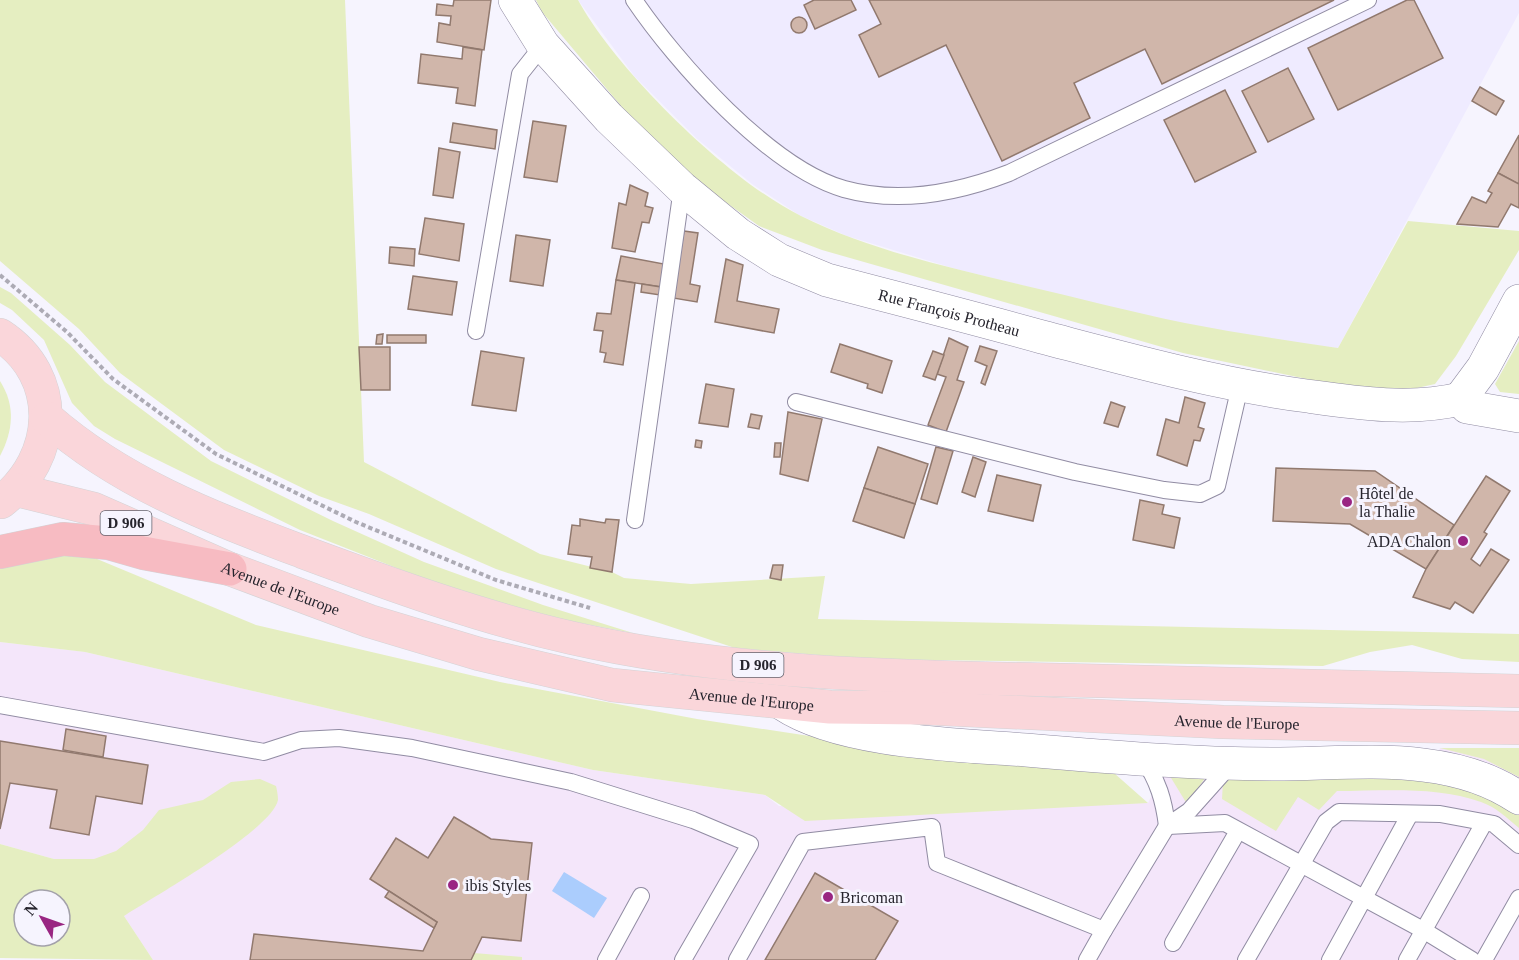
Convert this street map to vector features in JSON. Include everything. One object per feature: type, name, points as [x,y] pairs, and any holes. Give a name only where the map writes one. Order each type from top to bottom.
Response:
[{"type":"highway","points":[[0,552],[63,539],[108,543],[143,553],[230,569]]},
{"type":"main road","points":[[0,335],[12,342],[31,364],[43,390],[47,418],[39,457],[9,496]]},
{"type":"main road","name":"Avenue de l'Europe","points":[[47,418],[108,465],[164,497],[222,522],[460,608],[574,639],[684,657],[825,672],[1519,691]]},
{"type":"main road","name":"Avenue de l'Europe","points":[[9,496],[94,509],[230,569],[369,621],[479,654],[612,685],[830,707],[936,709],[1222,722],[1519,728]]},
{"type":"street","name":"Rue François Protheau","points":[[515,0],[543,45],[609,118],[682,188],[738,234],[779,260],[827,280],[1173,372],[1240,386],[1338,400],[1395,405],[1428,406],[1460,399]]},
{"type":"street","points":[[1519,301],[1483,368],[1460,399],[1467,407],[1519,416]]},
{"type":"street","points":[[778,702],[798,714],[846,731],[974,746],[1231,764],[1415,764],[1450,768],[1483,779],[1519,798]]},
{"type":"lane","points":[[634,0],[676,57],[725,106],[773,150],[810,175],[844,189],[885,194],[933,194],[976,186],[1009,173],[1368,0]]},
{"type":"lane","points":[[476,331],[520,74],[543,45]]},
{"type":"lane","points":[[635,520],[682,188]]},
{"type":"lane","points":[[796,402],[1074,472],[1164,490],[1200,494],[1216,486],[1240,386]]},
{"type":"lane","points":[[0,705],[264,752],[302,740],[329,739],[412,747],[571,782],[693,820],[750,843],[683,960]]},
{"type":"lane","points":[[1143,759],[1154,775],[1164,804],[1167,826]]},
{"type":"lane","points":[[1087,960],[1167,826],[1189,811],[1231,764]]},
{"type":"lane","points":[[1245,960],[1326,822],[1339,812],[1440,814],[1494,824],[1519,844]]},
{"type":"lane","points":[[1330,960],[1410,814]]},
{"type":"lane","points":[[1407,960],[1484,823]]},
{"type":"lane","points":[[1167,826],[1225,824],[1423,930],[1472,960]]},
{"type":"lane","points":[[737,960],[803,842],[932,827],[937,863],[1104,930]]},
{"type":"lane","points":[[1173,943],[1238,831]]},
{"type":"lane","points":[[606,960],[640,896]]},
{"type":"lane","points":[[1484,960],[1519,898]]},
{"type":"path","points":[[0,275],[67,332],[113,379],[216,454],[356,522],[496,580],[597,610]]},
{"type":"shaded area","points":[[578,0],[1519,0],[1519,13],[1338,348],[1211,332],[956,269],[847,236],[799,215],[752,184],[696,138],[635,77]]},
{"type":"shaded area","points":[[0,642],[85,652],[593,770],[765,795],[779,806],[1148,803],[1165,768],[1430,773],[1440,748],[1519,748],[1519,960],[153,960],[124,916],[54,859],[0,844]]},
{"type":"green space","points":[[0,0],[345,0],[364,462],[540,554],[612,572],[624,578],[691,584],[825,576],[818,619],[1519,634],[1519,662],[1462,659],[1412,645],[1370,652],[1323,666],[867,659],[735,648],[496,569],[369,514],[319,496],[224,450],[120,373],[79,329],[0,261]]},
{"type":"green space","points":[[536,0],[578,0],[596,28],[646,90],[709,151],[772,200],[801,216],[854,239],[937,264],[1164,319],[1338,348],[1408,221],[1519,231],[1519,250],[1456,356],[1435,384],[1403,391],[1321,382],[1183,353],[822,250],[759,226],[703,186],[632,119],[542,12]]},
{"type":"green space","points":[[0,287],[11,293],[70,345],[105,382],[211,461],[333,521],[424,562],[543,605],[633,633],[565,620],[450,589],[300,530],[115,439],[94,426],[72,403],[44,340],[12,310],[0,303]]},
{"type":"green space","points":[[1519,341],[1519,394],[1500,392],[1495,384]]},
{"type":"green space","points":[[0,381],[9,400],[11,418],[8,437],[0,456]]},
{"type":"green space","points":[[64,553],[85,554],[256,625],[500,682],[697,719],[842,741],[1114,773],[1148,803],[805,821],[765,795],[593,770],[85,652],[0,642],[0,563]]},
{"type":"green space","points":[[1440,748],[1519,748],[1519,777],[1484,759]]},
{"type":"green space","points":[[1165,768],[1212,768],[1187,804]]},
{"type":"green space","points":[[1239,769],[1430,773],[1519,811],[1519,828],[1492,807],[1464,797],[1428,791],[1373,790],[1337,791],[1319,810],[1298,797],[1276,831],[1222,799],[1223,781]]},
{"type":"green space","points":[[260,779],[276,786],[278,800],[271,813],[234,845],[124,916],[153,960],[0,958],[0,844],[54,859],[94,859],[116,851],[143,830],[159,810],[203,800],[231,782]]},
{"type":"green space","points":[[474,953],[522,957],[522,960],[471,960]]},
{"type":"water","points":[[564,872],[607,898],[594,918],[552,891]]},
{"type":"building","points":[[454,0],[491,0],[484,50],[437,42],[439,23],[450,25],[451,16],[436,15],[437,4],[453,6]]},
{"type":"building","points":[[814,0],[851,0],[856,10],[815,29],[804,5]]},
{"type":"building","points":[[869,0],[1334,0],[1162,84],[1145,49],[1074,83],[1090,118],[1002,161],[946,45],[879,77],[859,35],[881,24]]},
{"type":"building","points":[[1407,0],[1414,0],[1443,58],[1338,110],[1308,48]]},
{"type":"building","points":[[799,17],[805,19],[807,25],[805,31],[799,33],[793,31],[791,25],[793,19]]},
{"type":"building","points":[[463,47],[482,50],[475,106],[456,103],[458,88],[418,83],[421,54],[462,59]]},
{"type":"building","points":[[1288,68],[1314,119],[1268,142],[1242,91]]},
{"type":"building","points":[[1480,87],[1504,101],[1496,115],[1472,101]]},
{"type":"building","points":[[1225,90],[1256,152],[1195,182],[1164,120]]},
{"type":"building","points":[[533,121],[566,126],[557,182],[524,177]]},
{"type":"building","points":[[453,123],[497,130],[495,149],[450,142]]},
{"type":"building","points":[[1519,135],[1519,184],[1498,173]]},
{"type":"building","points":[[439,148],[460,152],[453,198],[433,195]]},
{"type":"building","points":[[1498,173],[1519,184],[1519,208],[1511,204],[1498,227],[1457,224],[1472,197],[1486,203],[1492,193],[1488,191]]},
{"type":"building","points":[[630,185],[648,193],[645,206],[653,208],[649,223],[642,222],[635,252],[612,248],[619,203],[626,205]]},
{"type":"building","points":[[425,218],[464,224],[459,261],[419,254]]},
{"type":"building","points":[[684,231],[698,233],[690,284],[700,286],[697,302],[673,298]]},
{"type":"building","points":[[516,235],[550,240],[543,286],[510,281]]},
{"type":"building","points":[[390,247],[415,249],[414,266],[389,263]]},
{"type":"building","points":[[621,256],[664,264],[661,287],[616,280]]},
{"type":"building","points":[[726,259],[743,265],[737,301],[779,309],[774,333],[715,322]]},
{"type":"building","points":[[413,276],[457,282],[452,315],[408,309]]},
{"type":"building","points":[[616,280],[635,283],[623,365],[604,362],[606,353],[600,352],[603,331],[594,330],[597,313],[611,314]]},
{"type":"building","points":[[642,284],[661,287],[660,295],[641,292]]},
{"type":"building","points":[[383,334],[382,344],[376,344],[377,335]]},
{"type":"building","points":[[387,335],[426,335],[426,343],[387,343]]},
{"type":"building","points":[[949,338],[968,347],[957,380],[964,382],[946,432],[928,425],[946,377],[937,374]]},
{"type":"building","points":[[840,344],[892,361],[882,393],[867,388],[868,384],[831,372]]},
{"type":"building","points":[[980,346],[997,351],[985,385],[981,383],[987,366],[975,361]]},
{"type":"building","points":[[359,347],[390,347],[390,390],[361,390]]},
{"type":"building","points":[[481,351],[524,358],[516,411],[472,405]]},
{"type":"building","points":[[933,351],[944,355],[935,380],[923,376]]},
{"type":"building","points":[[706,384],[734,389],[728,427],[699,423]]},
{"type":"building","points":[[1185,397],[1205,403],[1198,427],[1204,429],[1200,441],[1194,440],[1187,466],[1157,455],[1166,419],[1179,423]]},
{"type":"building","points":[[1111,402],[1125,407],[1118,427],[1104,423]]},
{"type":"building","points":[[788,412],[822,419],[808,481],[780,474]]},
{"type":"building","points":[[751,414],[762,416],[759,429],[748,427]]},
{"type":"building","points":[[696,440],[702,441],[701,448],[695,447]]},
{"type":"building","points":[[775,443],[781,443],[780,457],[774,457]]},
{"type":"building","points":[[878,447],[928,464],[915,504],[864,488]]},
{"type":"building","points":[[936,447],[953,451],[937,504],[921,499]]},
{"type":"building","points":[[973,457],[986,462],[975,497],[962,492]]},
{"type":"building","name":"Hôtel de la Thalie","points":[[1276,468],[1375,471],[1454,525],[1426,569],[1350,524],[1273,521]]},
{"type":"building","points":[[997,475],[1041,485],[1033,521],[988,511]]},
{"type":"building","name":"ADA Chalon","points":[[1486,476],[1510,491],[1484,532],[1487,534],[1471,559],[1480,566],[1491,549],[1509,560],[1473,613],[1455,602],[1450,609],[1413,597],[1426,569]]},
{"type":"building","points":[[864,488],[915,504],[904,538],[853,521]]},
{"type":"building","points":[[1140,500],[1164,505],[1162,514],[1180,518],[1174,548],[1133,540]]},
{"type":"building","points":[[580,519],[605,523],[606,519],[619,520],[612,572],[590,568],[592,557],[568,554],[572,525],[580,526]]},
{"type":"building","points":[[773,565],[783,565],[781,580],[770,578]]},
{"type":"building","points":[[66,729],[106,736],[103,757],[63,750]]},
{"type":"building","points":[[0,741],[148,765],[142,804],[96,796],[89,835],[50,828],[57,790],[10,783],[0,829]]},
{"type":"building","name":"ibis Styles","points":[[454,817],[491,839],[532,843],[521,941],[482,937],[471,960],[250,960],[254,934],[423,951],[437,922],[370,879],[396,838],[428,858]]},
{"type":"building","name":"Bricoman","points":[[815,873],[898,921],[875,960],[765,960]]},
{"type":"building","points":[[389,891],[437,922],[434,928],[385,897]]},
{"type":"place","name":"Hôtel de la Thalie","points":[[1347,502]]},
{"type":"place","name":"ADA Chalon","points":[[1463,541]]},
{"type":"place","name":"ibis Styles","points":[[453,885]]},
{"type":"place","name":"Bricoman","points":[[828,897]]}]
